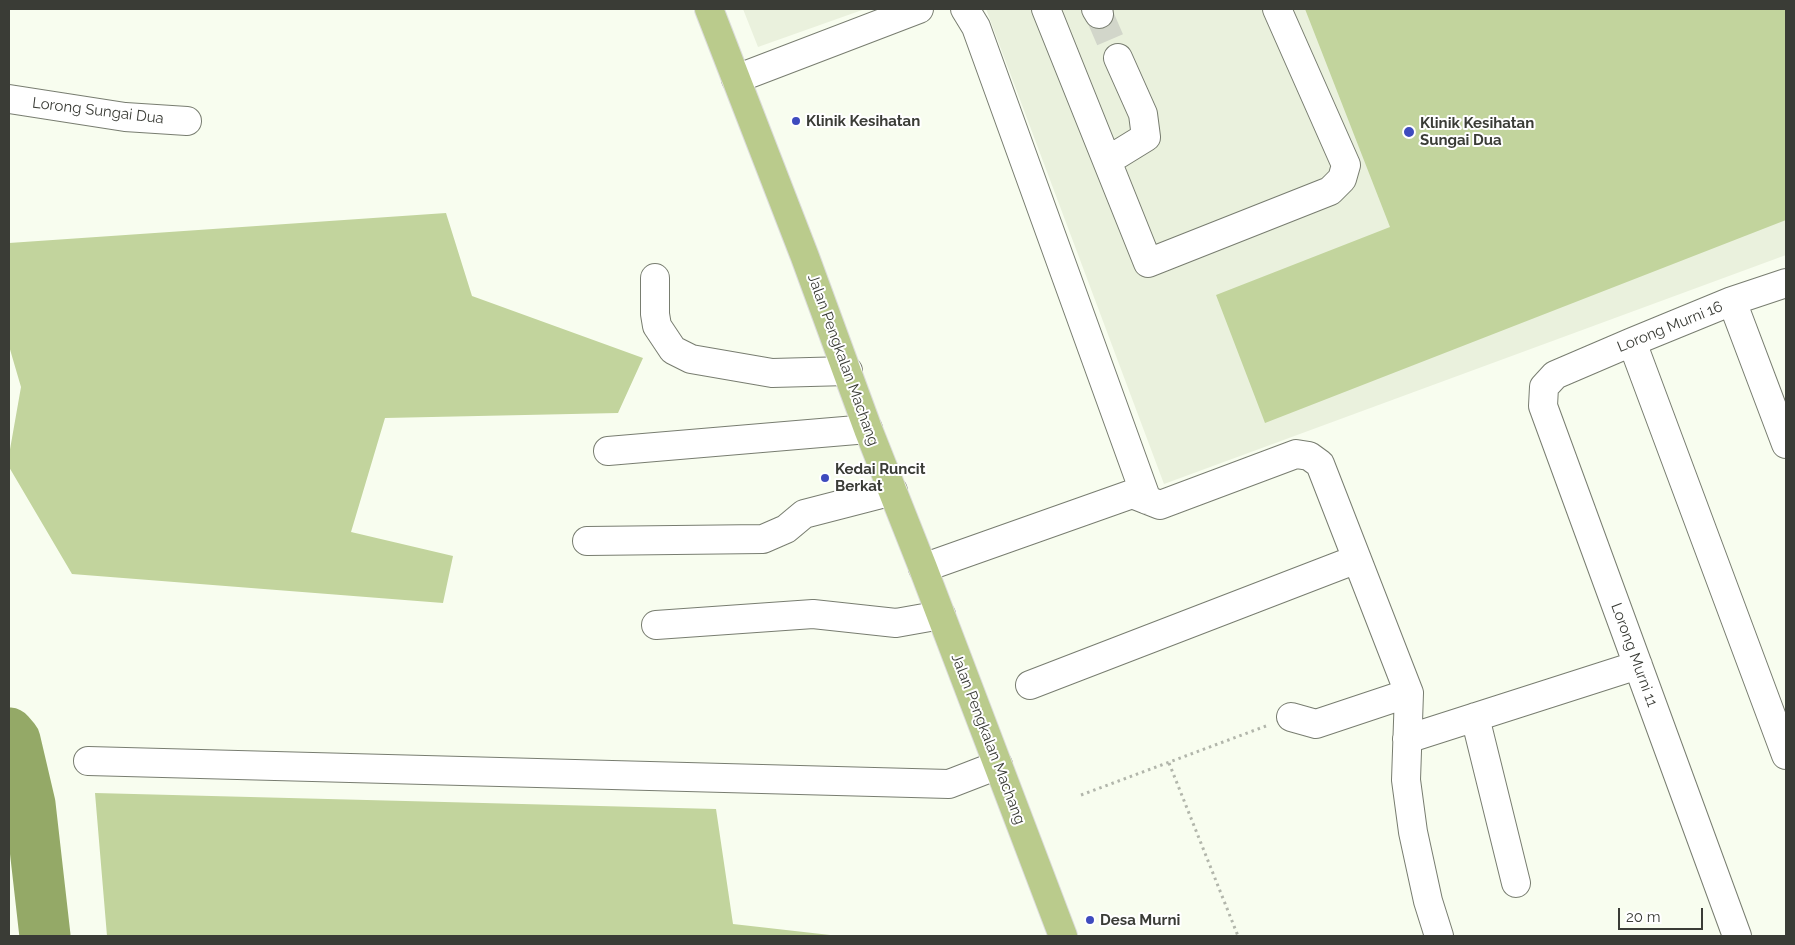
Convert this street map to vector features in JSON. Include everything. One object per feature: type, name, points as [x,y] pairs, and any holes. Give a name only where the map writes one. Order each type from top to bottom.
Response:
[{"type":"main road","name":"Jalan Pengkalan Machang","points":[[709,9],[1063,936]]},
{"type":"street","points":[[736,79],[919,9]]},
{"type":"street","points":[[965,9],[976,27],[1147,500]]},
{"type":"street","points":[[1046,9],[1148,263],[1330,192],[1342,179],[1346,165],[1277,9]]},
{"type":"street","points":[[1107,162],[1146,137],[1143,114],[1118,58]]},
{"type":"street","name":"Lorong Sungai Dua","points":[[9,99],[125,117],[187,121]]},
{"type":"street","points":[[655,278],[657,326],[673,350],[691,359],[772,373],[848,371]]},
{"type":"street","name":"Lorong Murni 16","points":[[1555,376],[1632,342],[1786,282]]},
{"type":"street","points":[[1732,302],[1779,403],[1786,444]]},
{"type":"street","points":[[1632,342],[1786,755]]},
{"type":"street","name":"Lorong Murni 11","points":[[1555,376],[1544,387],[1542,406],[1737,936]]},
{"type":"street","points":[[608,451],[868,429]]},
{"type":"street","points":[[923,568],[1132,494],[1160,505],[1296,454],[1309,456],[1320,464],[1409,693],[1406,780],[1413,832],[1428,901],[1440,936]]},
{"type":"street","points":[[587,541],[763,539],[786,529],[804,514],[893,491]]},
{"type":"street","points":[[1030,685],[1357,559]]},
{"type":"street","points":[[656,625],[813,614],[896,623],[941,615]]},
{"type":"street","points":[[1407,739],[1638,665]]},
{"type":"street","points":[[1291,717],[1316,724],[1409,693]]},
{"type":"street","points":[[1475,717],[1516,883]]},
{"type":"street","points":[[88,761],[949,784],[998,765]]},
{"type":"path","points":[[1081,795],[1291,717]]},
{"type":"path","points":[[1169,763],[1238,936]]},
{"type":"shaded area","points":[[743,9],[865,9],[758,47]]},
{"type":"shaded area","name":"Klinik Kesihatan Sungai Dua","points":[[986,9],[1786,9],[1786,255],[1164,484]]},
{"type":"green space","points":[[1305,9],[1786,9],[1786,220],[1265,423],[1216,295],[1390,227]]},
{"type":"green space","points":[[446,213],[472,296],[643,358],[618,413],[385,418],[351,532],[453,556],[443,603],[72,574],[9,467],[9,455],[21,387],[9,346],[9,243]]},
{"type":"green space","points":[[95,793],[716,809],[733,924],[839,936],[107,936]]},
{"type":"waterway","points":[[9,733],[15,740],[30,804],[45,936]]},
{"type":"tunnel","points":[[1099,14],[1118,58]]},
{"type":"place","name":"Klinik Kesihatan","points":[[796,121]]},
{"type":"place","name":"Klinik Kesihatan Sungai Dua","points":[[1409,132]]},
{"type":"place","name":"Kedai Runcit Berkat","points":[[825,478]]},
{"type":"place","name":"Desa Murni","points":[[1090,920]]}]
